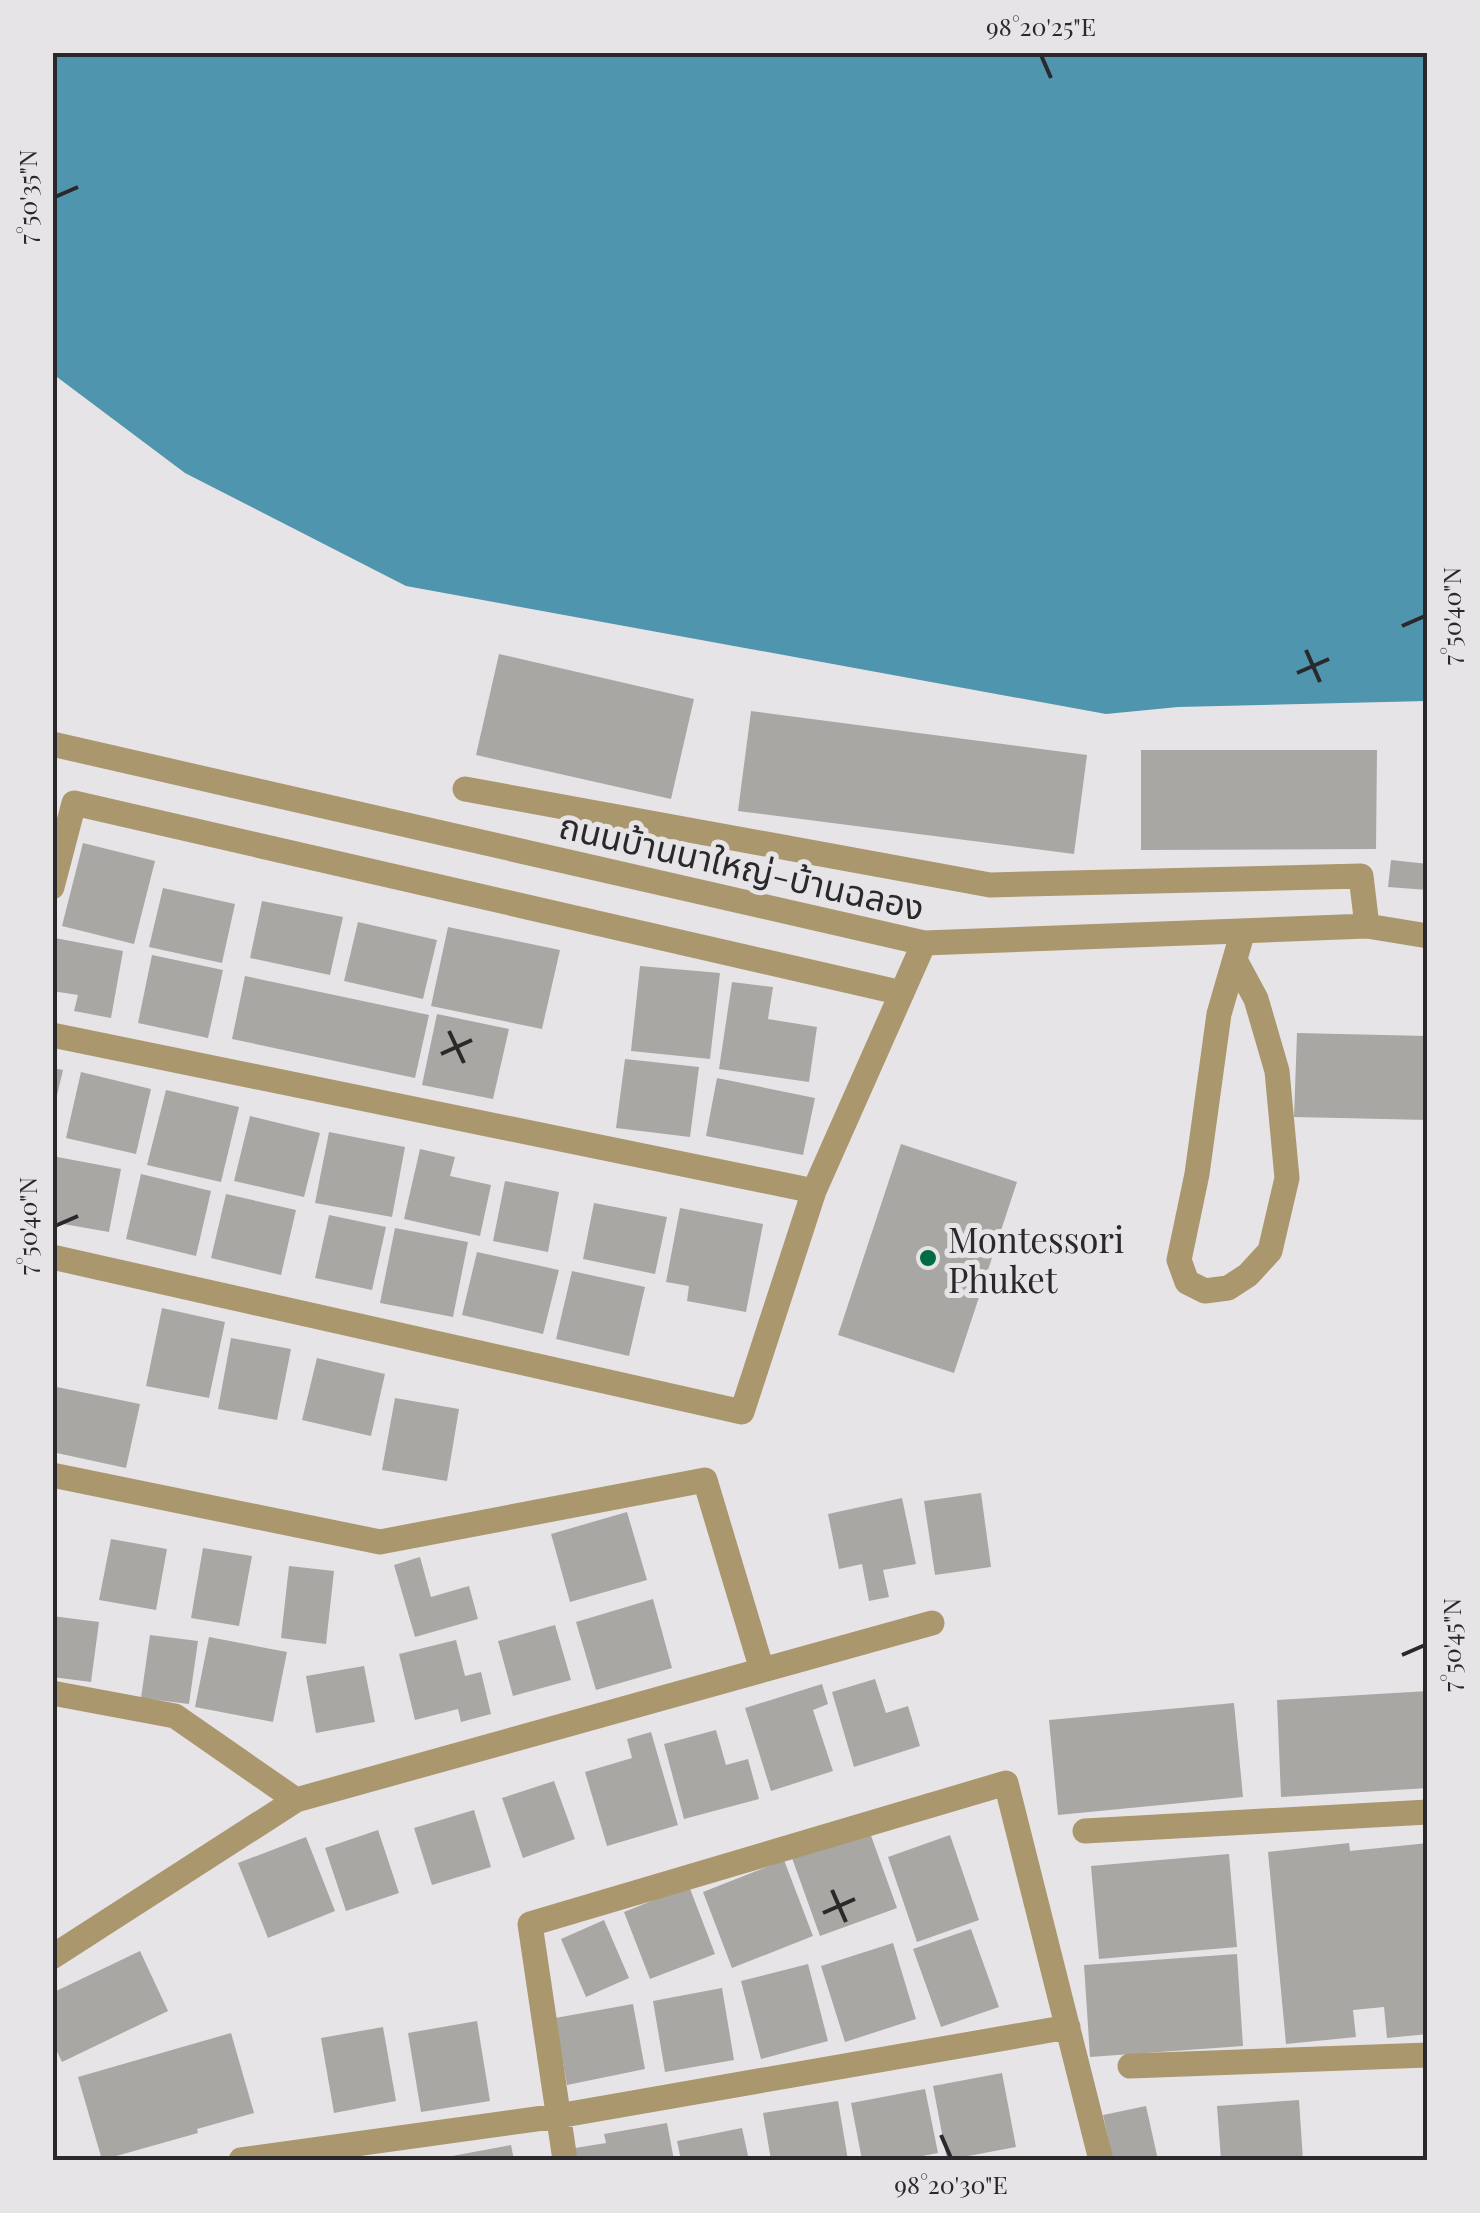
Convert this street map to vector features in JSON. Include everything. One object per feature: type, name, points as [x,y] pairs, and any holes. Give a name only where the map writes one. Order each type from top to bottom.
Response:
[{"type":"street","name":"ถนนบ้านนาใหญ่-บ้านฉลอง","points":[[52,744],[924,943],[1367,926],[1428,936]]},
{"type":"street","points":[[465,789],[990,884],[1362,876],[1367,926]]},
{"type":"street","points":[[52,887],[74,803],[902,993]]},
{"type":"street","points":[[1235,960],[1256,999],[1277,1071],[1288,1178],[1270,1251],[1248,1275],[1228,1288],[1204,1291],[1186,1282],[1179,1260],[1197,1174],[1219,1014],[1243,931]]},
{"type":"street","points":[[52,1256],[742,1412],[814,1191],[924,943]]},
{"type":"street","points":[[52,1035],[814,1191]]},
{"type":"street","points":[[52,1474],[380,1542],[705,1480],[762,1670]]},
{"type":"street","points":[[52,1957],[296,1800],[932,1624]]},
{"type":"street","points":[[52,1693],[176,1716],[296,1800]]},
{"type":"street","points":[[565,2160],[530,1924],[1006,1783],[1101,2160]]},
{"type":"street","points":[[1084,1831],[1428,1812]]},
{"type":"street","points":[[242,2160],[558,2116],[1068,2027]]},
{"type":"street","points":[[1130,2066],[1428,2055]]},
{"type":"water","points":[[52,53],[1427,53],[1427,701],[1178,707],[1106,714],[406,586],[185,473],[53,374]]},
{"type":"building","points":[[499,654],[694,699],[671,799],[476,755]]},
{"type":"building","points":[[751,711],[1087,755],[1074,854],[738,811]]},
{"type":"building","points":[[1141,750],[1377,750],[1376,849],[1141,850]]},
{"type":"building","points":[[83,843],[155,861],[134,944],[62,926]]},
{"type":"building","points":[[1391,860],[1428,864],[1428,890],[1388,887]]},
{"type":"building","points":[[163,888],[235,904],[222,963],[149,947]]},
{"type":"building","points":[[262,901],[343,917],[330,975],[250,958]]},
{"type":"building","points":[[358,922],[437,940],[423,999],[344,981]]},
{"type":"building","points":[[448,927],[560,950],[542,1029],[431,1006]]},
{"type":"building","points":[[55,938],[123,951],[111,1018],[74,1011],[78,995],[52,991]]},
{"type":"building","points":[[152,955],[223,970],[208,1038],[138,1023]]},
{"type":"building","points":[[640,966],[720,973],[710,1059],[631,1051]]},
{"type":"building","points":[[245,976],[429,1015],[415,1078],[232,1039]]},
{"type":"building","points":[[732,982],[773,987],[768,1019],[817,1027],[809,1082],[719,1069]]},
{"type":"building","points":[[437,1014],[509,1029],[493,1099],[422,1085]]},
{"type":"building","points":[[1297,1033],[1428,1036],[1428,1120],[1294,1117]]},
{"type":"building","points":[[625,1059],[699,1067],[690,1137],[616,1128]]},
{"type":"building","points":[[52,1068],[63,1070],[54,1108],[52,1108]]},
{"type":"building","points":[[81,1072],[151,1089],[136,1154],[66,1138]]},
{"type":"building","points":[[717,1078],[815,1098],[803,1155],[706,1136]]},
{"type":"building","points":[[166,1090],[239,1107],[221,1182],[147,1165]]},
{"type":"building","points":[[250,1116],[320,1133],[304,1197],[234,1181]]},
{"type":"building","points":[[329,1132],[405,1147],[392,1217],[315,1203]]},
{"type":"building","name":"Montessori Phuket","points":[[901,1144],[1017,1182],[954,1373],[838,1335]]},
{"type":"building","points":[[420,1149],[455,1157],[450,1176],[491,1185],[480,1236],[404,1219]]},
{"type":"building","points":[[52,1156],[121,1169],[109,1232],[52,1222]]},
{"type":"building","points":[[141,1174],[211,1191],[196,1256],[126,1239]]},
{"type":"building","points":[[505,1181],[559,1192],[548,1252],[493,1241]]},
{"type":"building","points":[[226,1194],[296,1210],[281,1275],[211,1258]]},
{"type":"building","points":[[594,1203],[667,1217],[655,1274],[583,1259]]},
{"type":"building","points":[[680,1208],[763,1224],[746,1312],[687,1301],[689,1286],[666,1282]]},
{"type":"building","points":[[329,1215],[386,1227],[372,1290],[315,1278]]},
{"type":"building","points":[[395,1228],[468,1242],[453,1317],[380,1303]]},
{"type":"building","points":[[477,1252],[559,1270],[543,1334],[462,1315]]},
{"type":"building","points":[[572,1271],[645,1287],[629,1356],[556,1339]]},
{"type":"building","points":[[162,1308],[225,1322],[209,1398],[146,1386]]},
{"type":"building","points":[[231,1338],[291,1349],[277,1420],[218,1409]]},
{"type":"building","points":[[317,1358],[385,1374],[371,1436],[302,1420]]},
{"type":"building","points":[[52,1386],[140,1404],[126,1468],[52,1452]]},
{"type":"building","points":[[395,1398],[459,1409],[447,1481],[382,1470]]},
{"type":"building","points":[[981,1493],[991,1567],[935,1575],[924,1501]]},
{"type":"building","points":[[902,1498],[916,1564],[883,1570],[889,1597],[869,1601],[862,1564],[839,1569],[828,1514]]},
{"type":"building","points":[[627,1512],[647,1580],[570,1602],[551,1534]]},
{"type":"building","points":[[111,1539],[167,1549],[156,1610],[99,1600]]},
{"type":"building","points":[[203,1548],[252,1556],[239,1626],[191,1618]]},
{"type":"building","points":[[420,1557],[431,1597],[469,1586],[478,1619],[415,1637],[394,1565]]},
{"type":"building","points":[[289,1566],[334,1571],[326,1644],[281,1638]]},
{"type":"building","points":[[653,1599],[672,1668],[596,1690],[576,1622]]},
{"type":"building","points":[[52,1616],[99,1622],[91,1682],[52,1677]]},
{"type":"building","points":[[555,1625],[571,1680],[513,1696],[498,1641]]},
{"type":"building","points":[[150,1635],[198,1641],[189,1704],[141,1698]]},
{"type":"building","points":[[209,1637],[287,1652],[273,1722],[195,1707]]},
{"type":"building","points":[[456,1640],[465,1676],[481,1672],[491,1714],[461,1722],[458,1709],[415,1720],[399,1654]]},
{"type":"building","points":[[364,1666],[375,1722],[316,1733],[306,1676]]},
{"type":"building","points":[[875,1679],[886,1713],[908,1706],[920,1746],[854,1767],[832,1692]]},
{"type":"building","points":[[822,1684],[828,1704],[813,1710],[833,1771],[771,1791],[745,1708]]},
{"type":"building","points":[[1428,1691],[1428,1788],[1281,1797],[1277,1700]]},
{"type":"building","points":[[1234,1703],[1243,1797],[1058,1815],[1049,1720]]},
{"type":"building","points":[[716,1730],[726,1765],[748,1759],[759,1799],[684,1819],[664,1744]]},
{"type":"building","points":[[651,1732],[678,1825],[607,1846],[585,1772],[632,1758],[627,1739]]},
{"type":"building","points":[[554,1781],[575,1839],[523,1858],[502,1798]]},
{"type":"building","points":[[474,1810],[491,1867],[432,1885],[414,1828]]},
{"type":"building","points":[[378,1830],[399,1893],[346,1911],[325,1848]]},
{"type":"building","points":[[869,1830],[897,1908],[820,1936],[792,1858]]},
{"type":"building","points":[[950,1835],[979,1920],[917,1942],[888,1857]]},
{"type":"building","points":[[306,1837],[335,1911],[268,1938],[238,1863]]},
{"type":"building","points":[[1349,1843],[1350,1851],[1428,1843],[1428,2034],[1387,2038],[1384,2007],[1353,2010],[1356,2037],[1286,2044],[1268,1852]]},
{"type":"building","points":[[1229,1854],[1237,1947],[1099,1959],[1091,1866]]},
{"type":"building","points":[[784,1860],[813,1936],[732,1968],[703,1892]]},
{"type":"building","points":[[689,1886],[715,1954],[650,1979],[624,1912]]},
{"type":"building","points":[[604,1920],[629,1978],[586,1997],[561,1939]]},
{"type":"building","points":[[971,1929],[999,2007],[941,2027],[913,1949]]},
{"type":"building","points":[[893,1943],[916,2019],[845,2042],[821,1966]]},
{"type":"building","points":[[140,1951],[168,2011],[62,2062],[52,2041],[52,1993]]},
{"type":"building","points":[[1237,1954],[1243,2046],[1090,2057],[1084,1965]]},
{"type":"building","points":[[808,1964],[828,2041],[761,2059],[741,1981]]},
{"type":"building","points":[[722,1988],[734,2060],[665,2072],[653,2001]]},
{"type":"building","points":[[633,2004],[645,2069],[567,2085],[555,2018]]},
{"type":"building","points":[[477,2021],[490,2101],[421,2112],[408,2033]]},
{"type":"building","points":[[383,2027],[396,2101],[334,2113],[321,2038]]},
{"type":"building","points":[[231,2033],[254,2113],[102,2160],[78,2077]]},
{"type":"building","points":[[1002,2073],[1016,2147],[947,2160],[933,2086]]},
{"type":"building","points":[[925,2089],[938,2153],[902,2160],[862,2160],[851,2103]]},
{"type":"building","points":[[1299,2100],[1303,2160],[1221,2160],[1217,2106]]},
{"type":"building","points":[[838,2101],[848,2160],[771,2160],[763,2113]]},
{"type":"building","points":[[1146,2106],[1158,2160],[1113,2160],[1103,2115]]},
{"type":"building","points":[[667,2123],[674,2160],[577,2160],[575,2148],[606,2143],[604,2134]]},
{"type":"building","points":[[742,2128],[749,2160],[681,2160],[677,2141]]},
{"type":"building","points":[[511,2145],[514,2160],[436,2160],[436,2159]]},
{"type":"place","name":"Montessori Phuket","points":[[928,1258]]}]
